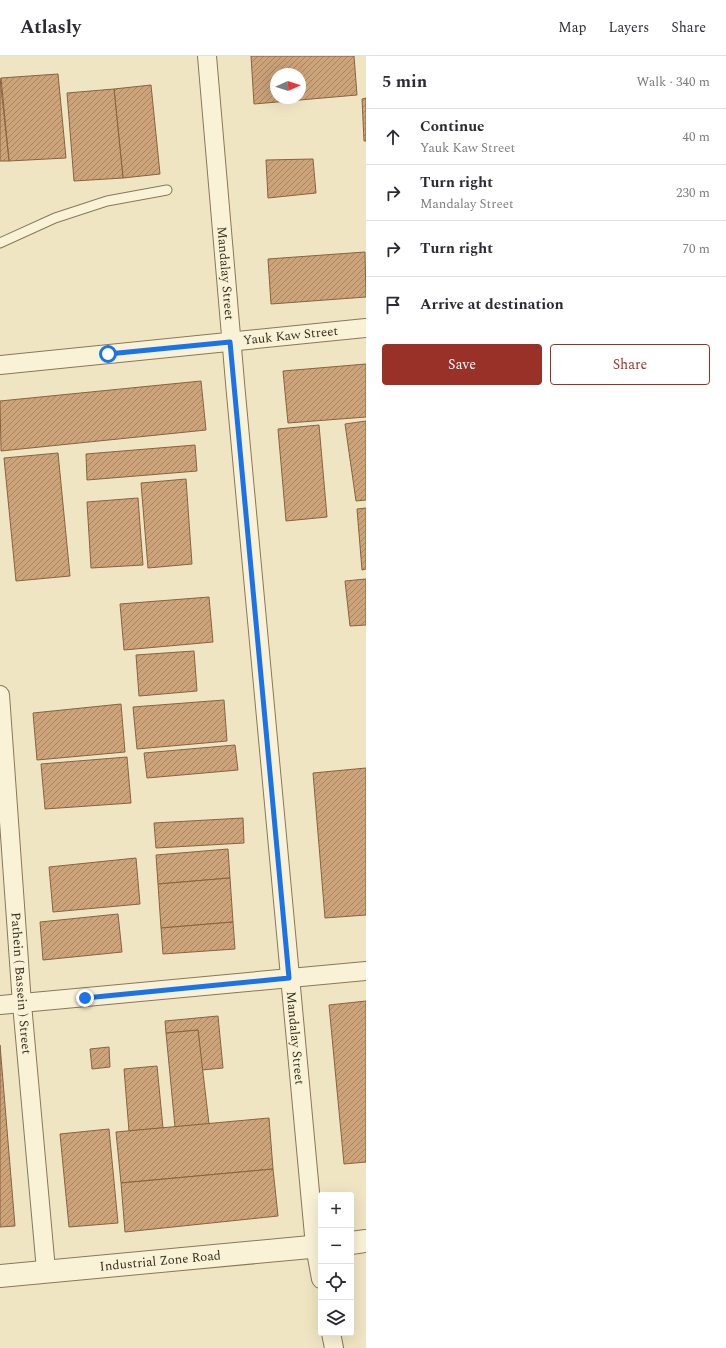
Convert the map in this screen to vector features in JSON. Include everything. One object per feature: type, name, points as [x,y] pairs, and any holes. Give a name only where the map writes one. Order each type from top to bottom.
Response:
[{"type":"street","name":"Mandalay Street","points":[[207,56],[230,342],[289,978],[318,1246]]},
{"type":"street","name":"Yauk Kaw Street","points":[[0,365],[366,328]]},
{"type":"street","name":"Pathein ( Bassein ) Street","points":[[0,695],[22,1004],[46,1270]]},
{"type":"street","points":[[0,1005],[366,971]]},
{"type":"street","points":[[354,1243],[366,1242]]},
{"type":"street","name":"Industrial Zone Road","points":[[0,1276],[46,1270],[318,1246]]},
{"type":"street","points":[[332,1336],[334,1348]]},
{"type":"lane","points":[[0,243],[55,218],[100,203],[167,190]]},
{"type":"building","points":[[251,56],[354,56],[357,95],[306,99],[306,68],[270,68],[270,103],[254,104]]},
{"type":"building","points":[[58,74],[66,158],[9,161],[1,78]]},
{"type":"building","points":[[0,78],[9,161],[0,161]]},
{"type":"building","points":[[151,85],[160,174],[123,178],[114,89]]},
{"type":"building","points":[[114,89],[123,178],[74,181],[67,93]]},
{"type":"building","points":[[366,98],[366,141],[364,141],[362,99]]},
{"type":"building","points":[[313,159],[316,193],[268,198],[266,160]]},
{"type":"building","points":[[365,252],[366,297],[271,304],[268,259]]},
{"type":"building","points":[[366,364],[366,417],[288,423],[283,371]]},
{"type":"building","points":[[201,381],[206,430],[1,451],[0,401]]},
{"type":"building","points":[[366,421],[366,500],[356,501],[345,424]]},
{"type":"building","points":[[319,425],[327,517],[286,521],[278,429]]},
{"type":"building","points":[[195,445],[197,471],[87,480],[86,454]]},
{"type":"building","points":[[58,453],[70,576],[16,581],[4,458]]},
{"type":"building","points":[[186,479],[192,564],[148,568],[141,483]]},
{"type":"building","points":[[138,498],[143,565],[91,568],[87,502]]},
{"type":"building","points":[[366,508],[366,569],[362,570],[357,509]]},
{"type":"building","points":[[366,579],[366,625],[350,626],[345,581]]},
{"type":"building","points":[[209,597],[213,642],[124,650],[120,604]]},
{"type":"building","points":[[194,651],[197,691],[139,696],[136,655]]},
{"type":"building","points":[[224,700],[227,741],[137,749],[133,707]]},
{"type":"building","points":[[121,704],[125,752],[37,760],[33,713]]},
{"type":"building","points":[[235,745],[238,770],[147,778],[144,753]]},
{"type":"building","points":[[127,757],[131,803],[45,809],[41,764]]},
{"type":"building","points":[[366,768],[366,915],[325,918],[313,773]]},
{"type":"building","points":[[243,818],[244,843],[156,848],[154,823]]},
{"type":"building","points":[[228,849],[230,878],[158,884],[156,855]]},
{"type":"building","points":[[136,858],[140,904],[53,912],[49,867]]},
{"type":"building","points":[[230,878],[233,922],[161,928],[158,884]]},
{"type":"building","points":[[118,914],[122,952],[43,960],[40,922]]},
{"type":"building","points":[[233,922],[235,949],[163,954],[161,928]]},
{"type":"building","points":[[366,1001],[366,1162],[344,1164],[329,1005]]},
{"type":"building","points":[[218,1016],[223,1068],[202,1070],[198,1030],[166,1033],[165,1021]]},
{"type":"building","points":[[198,1030],[209,1124],[175,1127],[166,1033]]},
{"type":"building","points":[[0,1045],[15,1226],[0,1227]]},
{"type":"building","points":[[109,1047],[110,1067],[92,1069],[90,1049]]},
{"type":"building","points":[[157,1066],[163,1128],[129,1131],[124,1069]]},
{"type":"building","points":[[269,1118],[273,1169],[121,1183],[116,1132]]},
{"type":"building","points":[[109,1129],[118,1223],[69,1227],[60,1134]]},
{"type":"building","points":[[273,1169],[278,1216],[125,1232],[121,1183]]},
{"type":"route","points":[[85,998],[289,978],[230,342],[108,354]]}]
